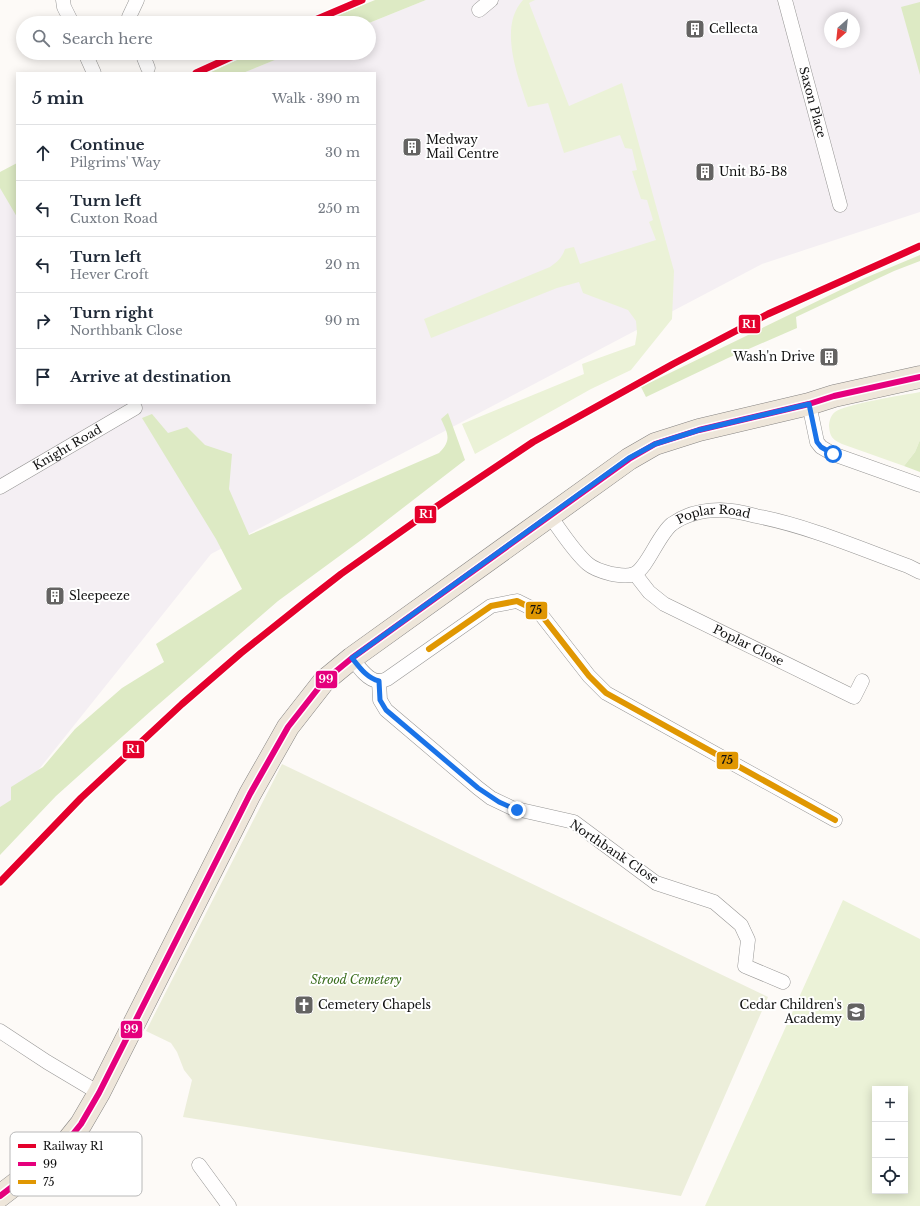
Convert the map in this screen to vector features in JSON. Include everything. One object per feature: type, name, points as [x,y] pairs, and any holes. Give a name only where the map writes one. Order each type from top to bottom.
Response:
[{"type":"main road","points":[[75,1132],[99,1093],[250,794],[288,727],[324,681],[352,658],[629,458],[655,444],[699,430],[809,404],[834,396],[920,377]]},
{"type":"main road","points":[[0,1196],[10,1188]]},
{"type":"street","points":[[63,0],[64,7],[68,16]]},
{"type":"street","points":[[129,16],[137,0]]},
{"type":"street","points":[[479,10],[491,0]]},
{"type":"street","name":"Saxon Place","points":[[785,0],[840,204]]},
{"type":"street","points":[[88,60],[94,72]]},
{"type":"street","points":[[145,60],[148,68]]},
{"type":"street","points":[[809,404],[817,442],[823,449],[920,484]]},
{"type":"street","name":"Knight Road","points":[[0,487],[135,408]]},
{"type":"street","name":"Poplar Road","points":[[635,574],[645,563],[662,535],[671,525],[685,517],[701,511],[721,510],[774,519],[908,566],[920,572]]},
{"type":"street","points":[[550,516],[590,566],[604,572],[615,574],[635,574]]},
{"type":"street","name":"Poplar Close","points":[[635,574],[649,592],[664,604],[854,697],[862,681]]},
{"type":"street","points":[[352,658],[365,674],[373,679],[379,681],[387,679],[491,606],[517,601],[539,612],[589,676],[606,693],[835,820]]},
{"type":"street","name":"Northbank Close","points":[[379,681],[380,700],[386,710],[491,798],[512,808],[574,822],[656,883],[714,902],[741,925],[748,940],[745,966],[783,982]]},
{"type":"street","points":[[0,1032],[99,1093]]},
{"type":"street","points":[[199,1166],[228,1206]]},
{"type":"shaded area","points":[[426,0],[920,0],[920,212],[762,264],[211,554],[0,818],[0,184],[16,178],[16,404],[376,404],[376,72],[245,72],[275,60],[376,60],[376,20]]},
{"type":"green space","points":[[375,0],[426,0],[376,20],[376,16],[336,16]]},
{"type":"green space","points":[[523,0],[535,0],[529,3],[569,106],[622,83],[674,271],[672,319],[631,370],[591,389],[475,454],[462,424],[584,374],[582,364],[635,345],[637,333],[636,321],[628,310],[583,293],[579,282],[557,288],[431,338],[424,319],[550,267],[559,260],[565,249],[574,247],[580,264],[656,240],[649,222],[653,220],[647,200],[641,199],[632,171],[637,170],[632,149],[625,148],[620,135],[564,153],[548,103],[528,107],[515,67],[511,38],[512,24],[516,11]]},
{"type":"green space","points":[[920,2],[920,75],[901,7]]},
{"type":"green space","points":[[237,60],[275,60],[245,72],[211,72]]},
{"type":"green space","points":[[16,164],[16,215],[0,188],[0,172]]},
{"type":"green space","points":[[920,255],[920,261],[894,271],[796,317],[797,328],[728,358],[646,397],[641,387],[865,278]]},
{"type":"green space","points":[[920,392],[920,440],[915,452],[904,466],[842,444],[834,439],[830,433],[830,418],[835,412],[841,409],[862,403]]},
{"type":"green space","points":[[448,413],[465,460],[364,538],[278,601],[152,710],[56,796],[0,855],[0,807],[11,800],[11,787],[43,767],[75,729],[122,688],[164,662],[156,644],[242,589],[216,539],[142,418],[152,414],[168,433],[187,427],[205,445],[232,454],[229,489],[249,535],[439,453],[446,444],[448,437],[441,419]]},
{"type":"green space","points":[[920,440],[920,472],[904,466],[915,452]]},
{"type":"green space","name":"Strood Cemetery","points":[[282,764],[768,997],[681,1196],[183,1117],[192,1080],[184,1070],[177,1052],[171,1043],[146,1031]]},
{"type":"green space","name":"Cedar Children's Academy","points":[[843,900],[920,939],[920,1206],[705,1206]]},
{"type":"rail line","name":"R1","points":[[324,16],[362,0]]},
{"type":"rail line","name":"R1","points":[[198,72],[225,60]]},
{"type":"rail line","name":"R1","points":[[0,882],[81,798],[182,704],[241,653],[341,574],[433,509],[533,442],[673,364],[768,314],[920,246]]},
{"type":"transit line","name":"99","points":[[75,1132],[99,1093],[250,794],[288,727],[324,681],[352,658],[629,459],[655,444],[699,430],[809,404],[834,396],[920,377]]},
{"type":"transit line","name":"75","points":[[429,649],[491,606],[517,601],[539,612],[589,676],[606,693],[835,820]]},
{"type":"transit line","name":"99","points":[[0,1196],[10,1188]]},
{"type":"place","name":"Cellecta","points":[[695,29]]},
{"type":"place","name":"Medway Mail Centre","points":[[412,147]]},
{"type":"place","name":"Unit B5-B8","points":[[705,172]]},
{"type":"place","name":"Wash'n Drive","points":[[829,357]]},
{"type":"place","name":"Sleepeeze","points":[[55,596]]},
{"type":"place","name":"Cemetery Chapels","points":[[304,1005]]},
{"type":"place","name":"Cedar Children's Academy","points":[[856,1012]]},
{"type":"route","points":[[517,810],[491,798],[386,710],[381,704],[380,700],[379,681],[370,678],[365,674],[352,658],[629,458],[655,444],[699,430],[809,404],[817,442],[826,451],[833,454]]}]
